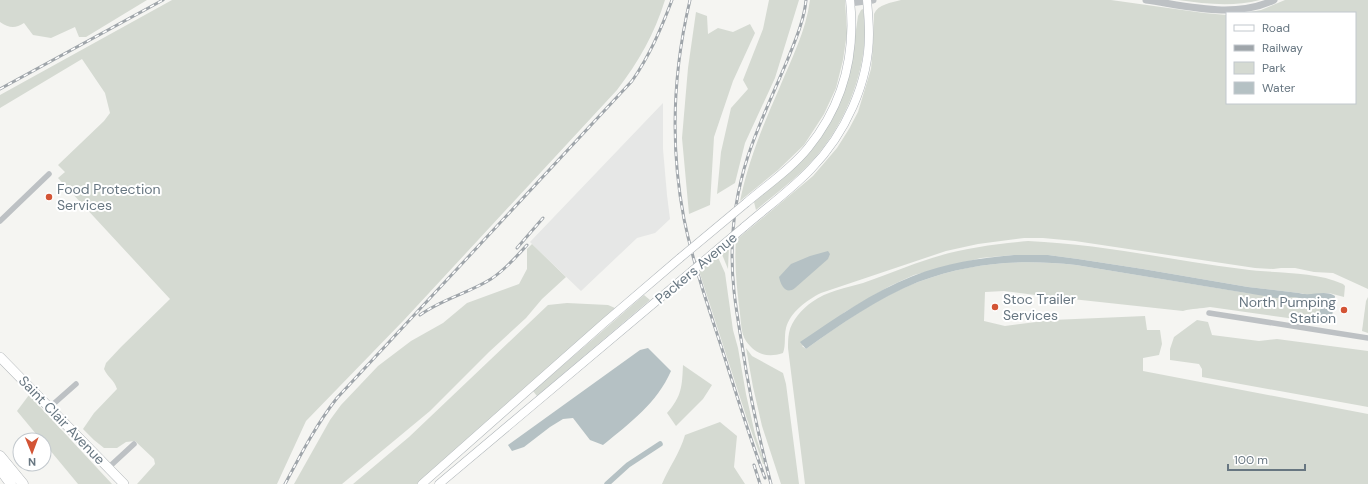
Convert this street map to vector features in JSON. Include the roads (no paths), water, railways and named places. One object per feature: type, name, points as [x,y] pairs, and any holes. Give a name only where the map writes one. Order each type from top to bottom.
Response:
[{"type":"highway","points":[[0,456],[23,484]]},
{"type":"highway","points":[[0,469],[11,484]]},
{"type":"main road","name":"Packers Avenue","points":[[439,484],[811,169],[835,140],[847,118],[856,96],[864,70],[869,34],[869,0]]},
{"type":"main road","name":"Packers Avenue","points":[[422,484],[604,323],[790,166],[808,149],[831,113],[840,92],[848,65],[852,33],[850,2]]},
{"type":"main road","name":"Saint Clair Avenue","points":[[0,357],[124,484]]},
{"type":"street","points":[[850,2],[869,0]]},
{"type":"street","points":[[1146,0],[1224,10],[1249,8],[1274,0]]},
{"type":"street","points":[[0,221],[49,174]]},
{"type":"street","points":[[1210,313],[1368,338]]},
{"type":"street","points":[[50,407],[76,384]]},
{"type":"street","points":[[108,468],[134,444]]},
{"type":"water","points":[[828,251],[830,254],[828,259],[795,288],[792,290],[787,290],[784,288],[779,277],[791,264],[810,256]]},
{"type":"water","points":[[1014,255],[1048,255],[1248,287],[1304,294],[1331,294],[1335,296],[1331,324],[1324,323],[1319,316],[1321,305],[1316,304],[1314,301],[1294,297],[1276,298],[1076,265],[1016,262],[977,266],[957,270],[918,282],[903,288],[874,304],[846,321],[806,349],[800,342],[883,290],[925,271],[963,262]]},
{"type":"water","points":[[648,348],[671,371],[658,393],[642,412],[603,445],[590,440],[573,418],[563,419],[524,447],[512,451],[508,445],[640,350]]},
{"type":"waterway","points":[[607,484],[628,465],[660,444]]},
{"type":"railway","points":[[0,89],[163,0]]},
{"type":"railway","points":[[285,484],[316,429],[337,398],[632,81],[655,42],[672,0]]},
{"type":"railway","points":[[690,0],[680,54],[675,109],[677,164],[684,219],[701,284],[765,478]]},
{"type":"railway","points":[[771,484],[751,398],[735,298],[732,257],[734,222],[739,189],[748,156],[796,38],[806,0]]},
{"type":"railway","points":[[517,248],[543,218]]},
{"type":"railway","points":[[420,315],[428,309],[491,279],[506,267],[527,245]]},
{"type":"railway","points":[[754,465],[760,484]]},
{"type":"place","name":"Food Protection Services","points":[[49,197]]},
{"type":"place","name":"Stoc Trailer Services","points":[[995,307]]},
{"type":"place","name":"North Pumping Station","points":[[1344,310]]}]
